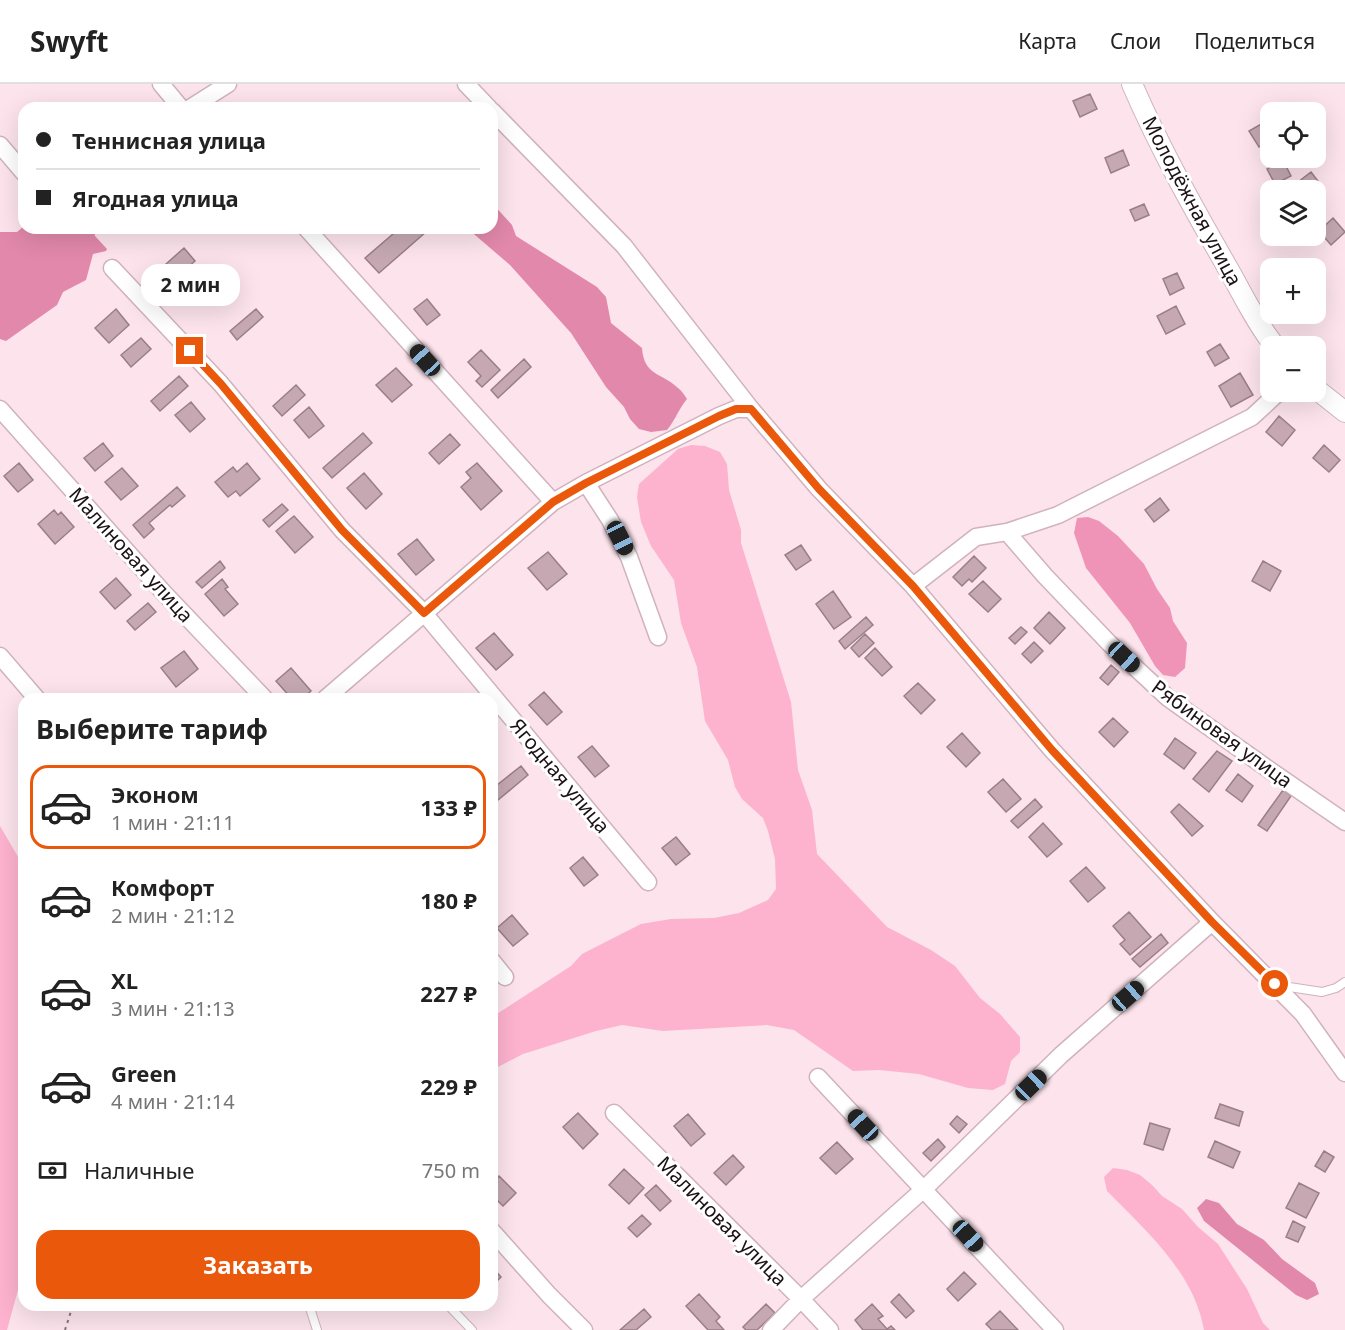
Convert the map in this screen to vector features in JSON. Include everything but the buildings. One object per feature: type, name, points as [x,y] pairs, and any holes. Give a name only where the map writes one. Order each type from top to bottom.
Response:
[{"type":"street","points":[[161,84],[176,102]]},
{"type":"street","points":[[200,102],[228,84]]},
{"type":"street","points":[[466,84],[484,102]]},
{"type":"street","name":"Молодёжная улица","points":[[1132,84],[1143,110],[1201,221],[1269,336]]},
{"type":"street","points":[[498,116],[624,246],[751,409],[819,489],[913,586],[1052,750],[1212,922],[1303,1014],[1345,1073]]},
{"type":"street","points":[[0,145],[18,166]]},
{"type":"street","points":[[311,234],[553,502]]},
{"type":"street","name":"Ягодная улица","points":[[112,268],[221,384],[342,530],[424,613],[491,693]]},
{"type":"street","points":[[1326,397],[1345,412]]},
{"type":"street","points":[[913,586],[976,537],[1007,532],[1058,514],[1252,417],[1268,402]]},
{"type":"street","name":"Малиновая улица","points":[[0,409],[163,592],[259,693]]},
{"type":"street","points":[[332,693],[553,502],[719,416],[736,409],[751,409]]},
{"type":"street","points":[[586,483],[610,520],[629,557],[658,637]]},
{"type":"street","name":"Рябиновая улица","points":[[1007,532],[1109,643],[1168,698],[1345,822]]},
{"type":"street","points":[[0,656],[31,693]]},
{"type":"street","name":"Ягодная улица","points":[[498,702],[648,882]]},
{"type":"street","points":[[771,1330],[801,1299],[924,1189],[1061,1055],[1212,922]]},
{"type":"street","points":[[498,969],[505,977]]},
{"type":"street","points":[[818,1077],[1055,1330]]},
{"type":"street","name":"Малиновая улица","points":[[614,1113],[830,1330]]},
{"type":"street","points":[[498,1238],[584,1330]]},
{"type":"lane","points":[[1275,984],[1322,992],[1336,988],[1345,982]]},
{"type":"lane","points":[[311,1311],[317,1330]]},
{"type":"lane","points":[[454,1311],[472,1330]]},
{"type":"path","points":[[66,1330],[71,1311]]},
{"type":"shaded area","points":[[498,210],[512,225],[516,236],[597,287],[606,297],[611,323],[642,348],[643,357],[650,369],[672,383],[687,399],[667,430],[651,432],[639,429],[606,387],[571,333],[510,265],[474,234],[498,234]]},
{"type":"shaded area","points":[[0,232],[17,232],[18,234],[95,234],[107,249],[93,254],[86,280],[63,292],[57,305],[6,341],[0,339]]},
{"type":"shaded area","points":[[691,445],[705,446],[720,452],[727,464],[729,490],[741,530],[741,543],[791,702],[798,770],[812,810],[817,854],[887,927],[931,950],[955,966],[980,998],[1000,1014],[1020,1037],[1020,1052],[1011,1061],[1005,1084],[993,1090],[968,1088],[919,1074],[879,1070],[853,1071],[794,1030],[767,1025],[663,1031],[622,1025],[523,1054],[498,1067],[498,1013],[571,966],[582,954],[641,924],[671,919],[714,918],[739,913],[768,900],[776,889],[775,859],[768,831],[763,818],[742,799],[735,787],[728,760],[705,721],[697,667],[681,623],[674,580],[651,546],[641,522],[637,497],[639,484],[678,449]]},
{"type":"shaded area","points":[[1088,517],[1099,521],[1118,536],[1144,564],[1170,608],[1173,621],[1187,643],[1185,668],[1175,677],[1163,675],[1155,666],[1130,623],[1086,568],[1074,533],[1077,518]]},
{"type":"shaded area","points":[[0,826],[18,857],[18,1290],[7,1330],[0,1330]]},
{"type":"shaded area","points":[[1113,1168],[1140,1175],[1162,1196],[1182,1209],[1218,1244],[1247,1289],[1263,1323],[1270,1330],[1204,1330],[1199,1309],[1179,1271],[1152,1237],[1107,1191],[1104,1177]]},
{"type":"shaded area","points":[[1206,1199],[1219,1203],[1237,1224],[1264,1240],[1282,1259],[1315,1283],[1319,1294],[1307,1300],[1296,1295],[1204,1221],[1197,1208]]},
{"type":"route","points":[[190,351],[221,384],[342,530],[424,613],[553,502],[719,416],[736,409],[751,409],[819,489],[913,586],[1052,750],[1212,922],[1275,984]]}]
